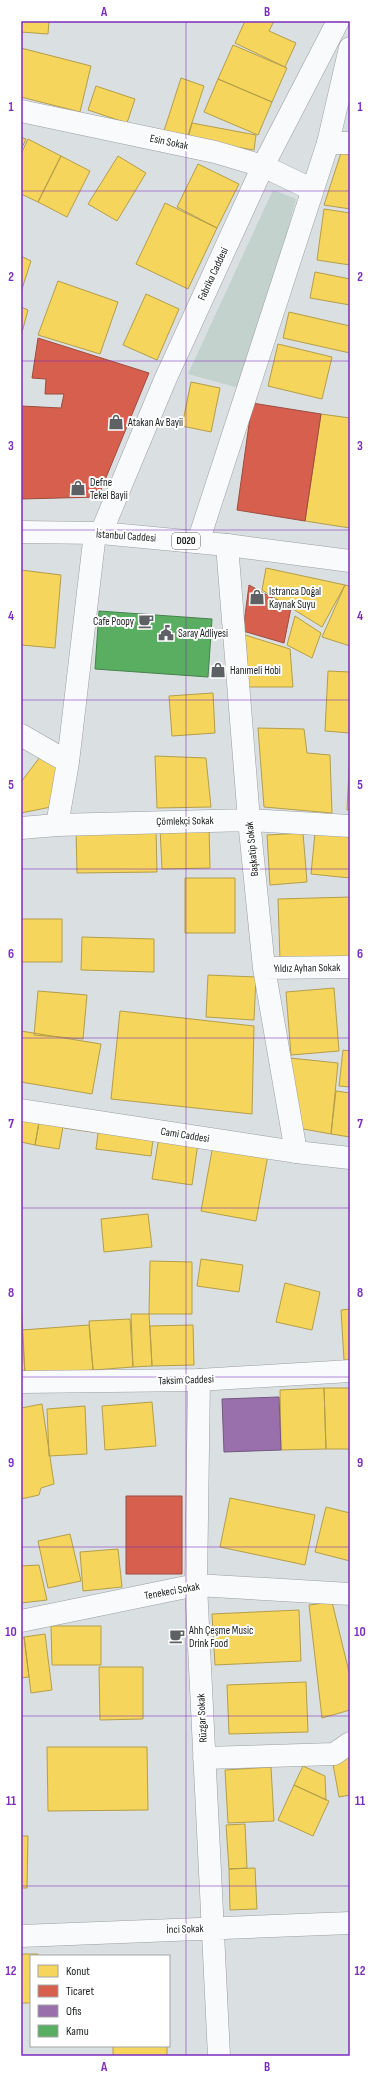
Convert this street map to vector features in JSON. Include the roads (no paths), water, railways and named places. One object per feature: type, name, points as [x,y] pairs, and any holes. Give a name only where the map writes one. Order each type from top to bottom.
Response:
[{"type":"main road","name":"Fabrika Caddesi","points":[[57,824],[68,762],[98,533],[165,380],[263,166],[338,21]]},
{"type":"main road","points":[[198,542],[311,189],[328,143],[350,48]]},
{"type":"main road","name":"Esin Sokak","points":[[21,111],[215,152],[263,166],[311,189]]},
{"type":"main road","points":[[328,143],[350,143]]},
{"type":"main road","name":"İstanbul Caddesi","points":[[21,532],[98,533],[227,544],[350,561]]},
{"type":"main road","name":"Başkatip Sokak","points":[[227,544],[249,820],[264,968],[296,1152]]},
{"type":"main road","points":[[21,735],[68,762]]},
{"type":"main road","name":"Çömlekçi Sokak","points":[[21,828],[57,824],[249,820],[350,826]]},
{"type":"main road","name":"Yıldız Ayhan Sokak","points":[[264,968],[350,967]]},
{"type":"main road","name":"Cami Caddesi","points":[[21,1110],[296,1152],[350,1158]]},
{"type":"main road","name":"Taksim Caddesi","points":[[21,1382],[199,1380],[350,1371]]},
{"type":"main road","name":"Rüzgar Sokak","points":[[199,1380],[196,1585],[219,2056]]},
{"type":"main road","name":"Tenekeci Sokak","points":[[21,1621],[196,1585],[350,1594]]},
{"type":"main road","points":[[204,1758],[334,1754],[350,1743]]},
{"type":"main road","name":"İnci Sokak","points":[[21,1936],[350,1923]]},
{"type":"place","name":"Atakan Av Bayii","points":[[116,422]]},
{"type":"place","name":"Defne Tekel Bayii","points":[[78,488]]},
{"type":"place","name":"Istranca Doğal Kaynak Suyu","points":[[257,597]]},
{"type":"place","name":"Cafe Poopy","points":[[146,621]]},
{"type":"place","name":"Saray Adliyesi","points":[[166,633]]},
{"type":"place","name":"Hanımeli Hobi","points":[[218,670]]},
{"type":"place","name":"Ahh Çeşme Music Drink Food","points":[[177,1636]]}]
